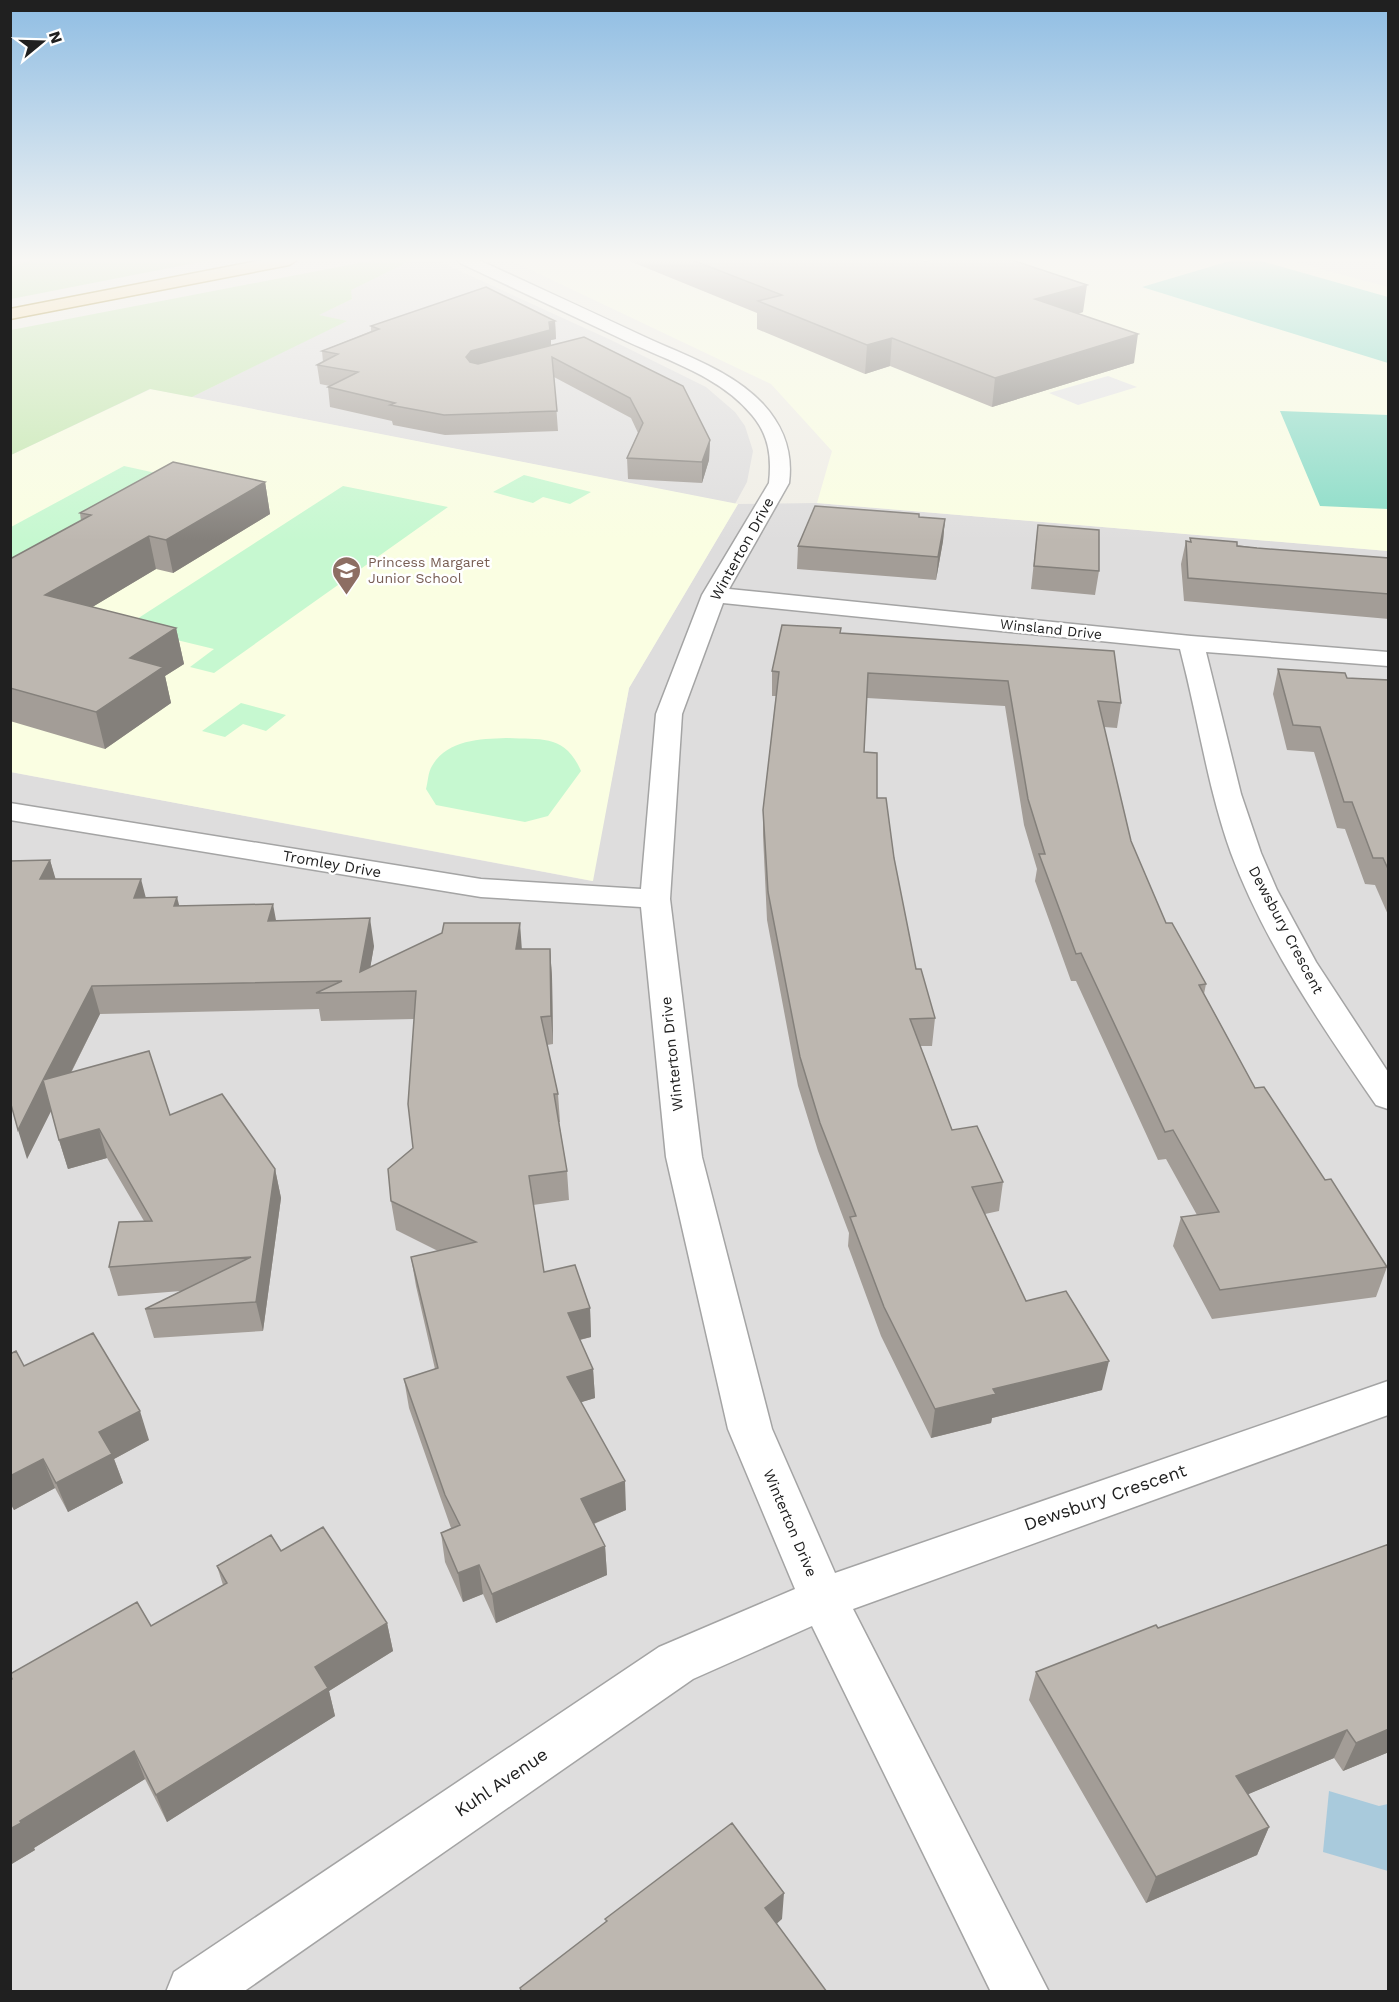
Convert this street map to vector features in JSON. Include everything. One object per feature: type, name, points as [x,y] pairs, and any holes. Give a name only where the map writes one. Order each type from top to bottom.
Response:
[{"type":"street","name":"Winterton Drive","points":[[667,353],[739,390],[765,417],[782,453],[783,469],[779,483],[714,595],[669,714],[655,899],[684,1157],[750,1429],[823,1599],[1020,1992]]},
{"type":"street","name":"Winsland Drive","points":[[714,595],[1191,643],[1389,659]]},
{"type":"street","name":"Dewsbury Crescent","points":[[1191,643],[1200,673],[1215,755],[1252,870],[1282,931],[1333,1019],[1389,1097]]},
{"type":"street","name":"Tromley Drive","points":[[10,811],[481,888],[655,899]]},
{"type":"street","name":"Dewsbury Crescent","points":[[823,1599],[944,1554],[1389,1398]]},
{"type":"street","name":"Kuhl Avenue","points":[[194,1992],[676,1663],[823,1599]]},
{"type":"shaded area","points":[[280,353],[638,353],[706,387],[735,412],[745,426],[753,451],[747,482],[735,504],[192,397]]},
{"type":"shaded area","points":[[707,353],[1388,353],[1388,551],[817,503],[832,451],[771,384]]},
{"type":"shaded area","points":[[1108,376],[1137,387],[1078,405],[1049,393]]},
{"type":"shaded area","name":"Princess Margaret Junior School","points":[[151,389],[738,504],[629,688],[593,881],[11,772],[11,455]]},
{"type":"shaded area","points":[[817,503],[1388,551],[1388,1991],[11,1991],[10,772],[592,881],[629,688],[738,504]]},
{"type":"green space","points":[[11,353],[281,353],[192,397],[150,389],[11,455]]},
{"type":"green space","points":[[1357,353],[1388,353],[1388,363]]},
{"type":"green space","points":[[1280,411],[1388,415],[1388,509],[1320,506]]},
{"type":"green space","points":[[124,466],[183,479],[11,584],[11,527]]},
{"type":"green space","points":[[524,475],[591,492],[570,504],[543,497],[533,503],[493,492]]},
{"type":"green space","points":[[343,486],[448,507],[214,673],[190,667],[214,649],[152,634],[95,646]]},
{"type":"green space","points":[[241,703],[286,715],[266,731],[243,724],[225,737],[202,731]]},
{"type":"green space","points":[[506,738],[551,741],[575,759],[581,771],[548,816],[525,822],[436,805],[426,789],[431,768],[438,757],[464,743]]},
{"type":"water","points":[[1329,1791],[1379,1806],[1388,1804],[1388,1871],[1323,1852]]},
{"type":"building","points":[[335,353],[469,353],[466,357],[470,362],[478,364],[520,353],[617,353],[683,386],[710,440],[702,462],[627,458],[643,423],[630,398],[552,357],[557,411],[444,415],[390,405],[395,403],[328,387],[358,372],[317,365],[338,354]]},
{"type":"building","points":[[932,353],[1075,353],[995,378]]},
{"type":"building","points":[[173,462],[265,482],[166,540],[149,536],[45,595],[176,628],[130,658],[163,667],[96,712],[10,688],[10,559],[91,515],[80,513]]},
{"type":"building","points":[[815,506],[919,514],[919,517],[945,519],[938,557],[798,546]]},
{"type":"building","points":[[1038,525],[1099,530],[1099,571],[1034,566]]},
{"type":"building","points":[[1190,538],[1237,542],[1237,546],[1389,558],[1389,594],[1188,578],[1186,541],[1191,542]]},
{"type":"building","points":[[782,625],[841,628],[840,633],[1114,651],[1121,703],[1098,701],[1131,841],[1166,923],[1172,923],[1206,984],[1199,985],[1255,1088],[1264,1087],[1325,1180],[1331,1179],[1387,1267],[1220,1290],[1181,1217],[1219,1212],[1173,1130],[1165,1132],[1081,953],[1076,954],[1039,854],[1045,854],[1028,799],[1008,681],[868,673],[864,752],[877,753],[877,798],[886,798],[894,858],[916,969],[921,969],[935,1018],[910,1019],[952,1130],[977,1126],[1003,1182],[972,1187],[1026,1301],[1066,1291],[1109,1361],[993,1389],[996,1394],[935,1409],[884,1307],[850,1217],[856,1216],[820,1123],[800,1057],[768,892],[763,810],[779,672],[772,671]]},
{"type":"building","points":[[1278,669],[1345,673],[1347,678],[1389,680],[1389,871],[1383,858],[1373,858],[1352,802],[1344,802],[1320,727],[1293,725]]},
{"type":"building","points":[[50,860],[40,879],[141,879],[134,898],[177,897],[174,906],[273,904],[268,921],[370,918],[360,972],[442,933],[444,923],[520,923],[516,949],[550,949],[551,1016],[541,1017],[558,1094],[554,1094],[567,1171],[529,1176],[544,1272],[575,1265],[590,1308],[568,1313],[593,1369],[567,1377],[625,1481],[581,1499],[605,1546],[492,1594],[479,1565],[458,1573],[441,1533],[460,1525],[445,1495],[404,1379],[438,1368],[411,1257],[476,1242],[391,1201],[388,1169],[413,1148],[408,1104],[416,991],[316,993],[342,981],[92,986],[18,1130],[10,1101],[10,861]]},
{"type":"building","points":[[149,1051],[170,1115],[222,1094],[275,1169],[256,1302],[145,1309],[251,1257],[109,1267],[119,1222],[152,1221],[99,1129],[59,1140],[43,1080]]},
{"type":"building","points":[[93,1333],[140,1411],[99,1432],[112,1454],[56,1483],[43,1459],[10,1476],[10,1354],[16,1351],[24,1366]]},
{"type":"building","points":[[323,1527],[387,1623],[315,1667],[328,1688],[156,1795],[134,1751],[10,1829],[10,1680],[12,1679],[10,1674],[137,1602],[151,1626],[227,1583],[217,1566],[271,1535],[281,1551]]},
{"type":"building","points":[[1389,1544],[1389,1729],[1356,1743],[1347,1730],[1236,1776],[1269,1827],[1156,1877],[1036,1672],[1156,1625],[1158,1628]]},
{"type":"building","points":[[732,1823],[784,1893],[765,1908],[827,1992],[522,1992],[520,1988],[607,1921],[605,1919]]},
{"type":"place","name":"Princess Margaret Junior School","points":[[347,596]]}]
